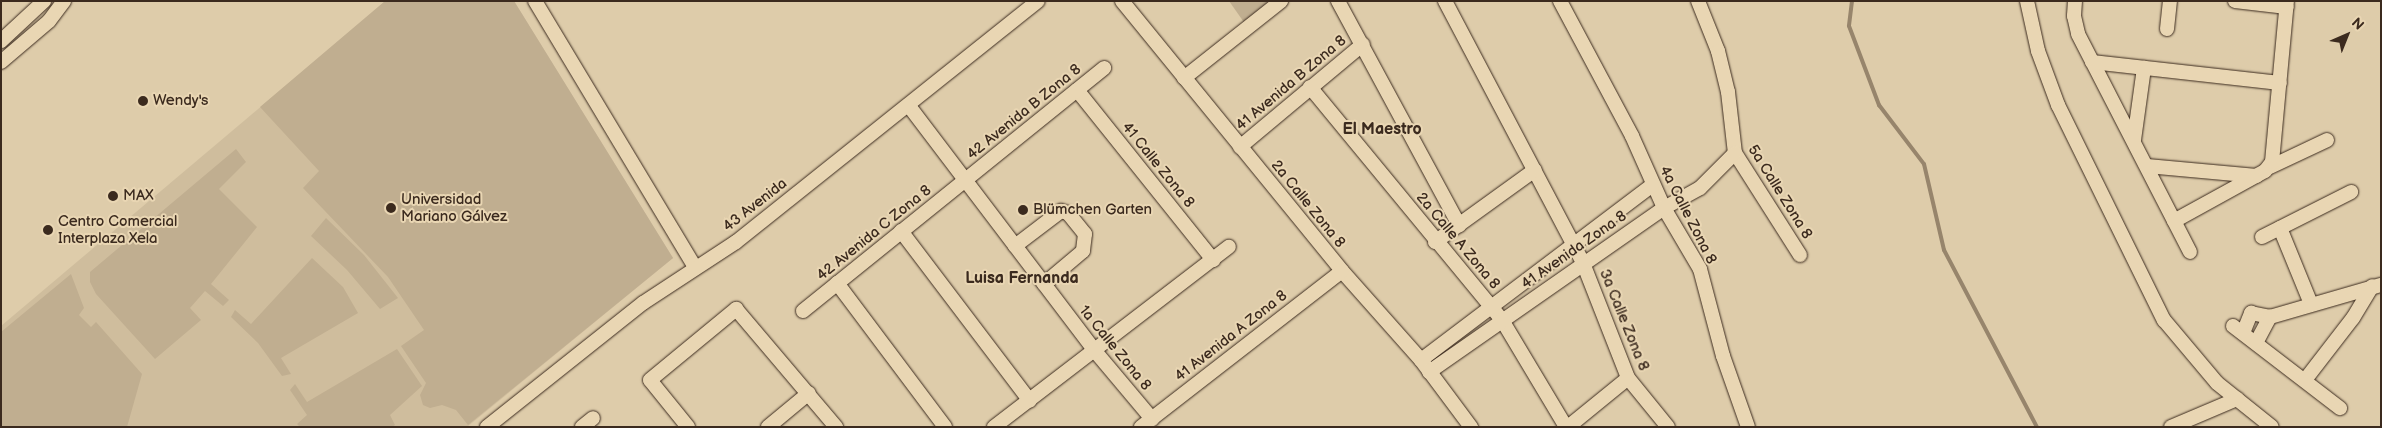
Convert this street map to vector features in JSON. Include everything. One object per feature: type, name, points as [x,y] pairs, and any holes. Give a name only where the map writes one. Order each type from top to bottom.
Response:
[{"type":"street","points":[[1,41],[44,1]]},
{"type":"street","points":[[1,62],[49,21],[64,1]]},
{"type":"street","points":[[535,1],[695,267]]},
{"type":"street","name":"43 Avenida","points":[[487,427],[644,303],[695,267],[736,242],[909,106],[1038,1]]},
{"type":"street","name":"2a Calle Zona 8","points":[[1122,1],[1342,271],[1425,366],[1472,427]]},
{"type":"street","points":[[1184,78],[1281,1]]},
{"type":"street","points":[[1338,1],[1363,44],[1459,225]]},
{"type":"street","name":"3a Calle Zona 8","points":[[1445,1],[1574,244],[1628,378],[1668,427]]},
{"type":"street","name":"4a Calle Zona 8","points":[[1560,1],[1632,136],[1652,185],[1664,208],[1700,269],[1722,356],[1748,427]]},
{"type":"street","name":"5a Calle Zona 8","points":[[1698,1],[1720,59],[1728,92],[1735,153],[1800,255]]},
{"type":"street","points":[[2027,1],[2054,97],[2164,320],[2217,383],[2272,427]]},
{"type":"street","points":[[2075,1],[2074,16],[2078,34],[2190,252]]},
{"type":"street","points":[[2167,29],[2170,1]]},
{"type":"street","points":[[2235,1],[2287,4],[2274,158],[2270,166]]},
{"type":"street","name":"41 Avenida B Zona 8","points":[[1240,146],[1363,44]]},
{"type":"street","points":[[2092,62],[2280,83]]},
{"type":"street","name":"42 Avenida B Zona 8","points":[[966,181],[1104,68]]},
{"type":"street","points":[[2134,140],[2144,68]]},
{"type":"street","name":"2a Calle A Zona 8","points":[[1310,87],[1502,320],[1567,427]]},
{"type":"street","name":"41 Calle Zona 8","points":[[1077,90],[1213,260]]},
{"type":"street","name":"1a Calle Zona 8","points":[[909,106],[1095,351],[1146,423]]},
{"type":"street","points":[[2174,220],[2256,176],[2270,166],[2327,140]]},
{"type":"street","name":"41 Avenida Zona 8","points":[[1425,366],[1502,320],[1664,208],[1700,188],[1735,153]]},
{"type":"street","points":[[2147,166],[2256,176]]},
{"type":"street","points":[[1436,242],[1535,170]]},
{"type":"street","name":"42 Avenida C Zona 8","points":[[803,311],[966,181]]},
{"type":"street","name":"41 Avenida Zona 8","points":[[1425,366],[1490,305],[1652,185]]},
{"type":"street","points":[[2262,237],[2351,192]]},
{"type":"street","points":[[1015,246],[1061,211],[1068,213],[1085,234],[1083,251],[1044,284]]},
{"type":"street","points":[[2280,228],[2311,304]]},
{"type":"street","points":[[901,231],[1030,401]]},
{"type":"street","points":[[994,427],[1229,247]]},
{"type":"street","name":"41 Avenida A Zona 8","points":[[1146,423],[1342,271]]},
{"type":"street","points":[[837,283],[945,427]]},
{"type":"street","points":[[2340,408],[2238,329],[2251,314],[2270,317],[2376,286]]},
{"type":"street","points":[[2305,380],[2376,286]]},
{"type":"street","points":[[688,427],[650,380],[736,309],[836,427]]},
{"type":"street","points":[[2256,343],[2270,317]]},
{"type":"street","points":[[1567,427],[1628,378]]},
{"type":"street","points":[[768,427],[809,393]]},
{"type":"street","points":[[2171,427],[2237,399]]},
{"type":"shaded area","points":[[385,1],[514,1],[673,258],[468,425],[456,410],[442,405],[430,408],[423,405],[420,395],[426,383],[401,346],[424,330],[388,277],[303,188],[319,171],[260,107]]},
{"type":"shaded area","name":"Universidad Mariano Gálvez","points":[[386,1],[514,1],[673,258],[467,427],[1,427],[1,326]]},
{"type":"shaded area","points":[[1229,1],[1281,1],[1248,28]]},
{"type":"shaded area","points":[[236,149],[246,162],[219,189],[257,227],[211,284],[229,300],[223,306],[205,291],[190,308],[201,320],[155,359],[96,294],[90,282],[90,272]]},
{"type":"shaded area","points":[[326,218],[364,255],[398,298],[380,309],[347,270],[311,236]]},
{"type":"shaded area","points":[[312,258],[343,287],[358,313],[281,358],[291,374],[282,376],[258,343],[231,317],[235,310],[251,324]]},
{"type":"shaded area","points":[[71,274],[84,308],[79,315],[91,327],[96,322],[142,374],[127,427],[1,427],[1,332]]},
{"type":"shaded area","points":[[397,349],[422,386],[390,415],[395,425],[392,427],[300,427],[297,424],[307,415],[290,390],[295,384],[307,402]]},
{"type":"waterway","points":[[1852,1],[1849,26],[1879,105],[1924,164],[1944,250],[2037,427]]},
{"type":"place","name":"Wendy's","points":[[143,101]]},
{"type":"place","name":"MAX","points":[[113,196]]},
{"type":"place","name":"Universidad Mariano Gálvez","points":[[391,208]]},
{"type":"place","name":"Blümchen Garten","points":[[1023,210]]},
{"type":"place","name":"Centro Comercial Interplaza Xela","points":[[48,230]]},
{"type":"district","name":"El Maestro","points":[[1382,130]]},
{"type":"district","name":"Luisa Fernanda","points":[[1022,279]]}]
